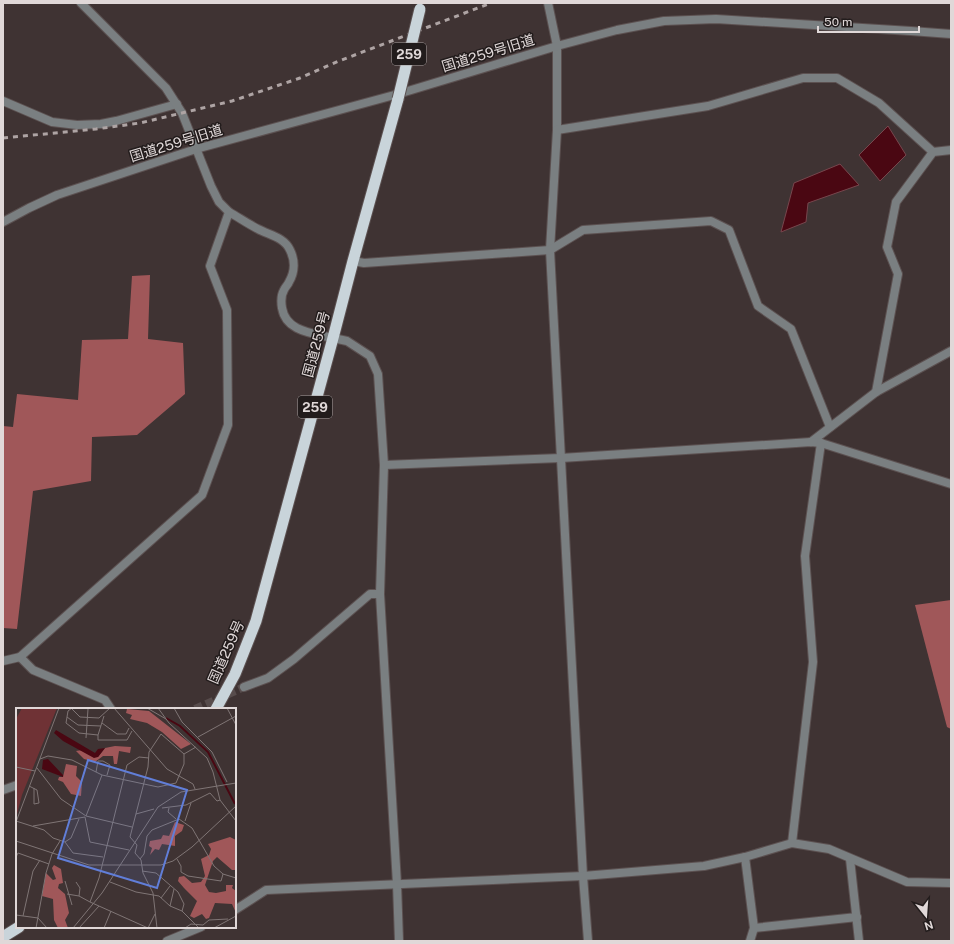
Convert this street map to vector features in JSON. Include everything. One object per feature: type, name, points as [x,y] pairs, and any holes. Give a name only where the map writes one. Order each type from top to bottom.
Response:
[{"type":"highway","name":"国道259号","points":[[217,708],[235,674],[256,621],[398,98],[421,6]]},
{"type":"highway","points":[[3,937],[17,928]]},
{"type":"street","points":[[81,3],[166,88],[182,113],[211,186],[219,202],[229,212],[259,230],[276,237],[285,243],[290,250],[294,261],[294,270],[290,282],[283,291],[281,302],[283,313],[289,323],[299,330],[348,341],[370,356],[378,374],[384,466],[380,594],[399,941]]},
{"type":"street","points":[[548,3],[557,46],[557,130],[550,250],[583,876],[588,941]]},
{"type":"street","name":"国道259号旧道","points":[[3,222],[57,195],[196,149],[398,94],[557,46],[617,30],[664,21],[716,19],[951,34]]},
{"type":"street","points":[[557,130],[708,106],[803,78],[837,78],[879,103],[933,152]]},
{"type":"street","points":[[3,101],[52,122],[77,125],[101,124],[116,121],[177,104]]},
{"type":"street","points":[[876,392],[898,274],[887,247],[896,202],[933,152],[951,150]]},
{"type":"street","points":[[3,661],[20,657],[202,496],[228,425],[227,310],[210,266],[229,212]]},
{"type":"street","points":[[353,261],[364,263],[550,250],[583,230],[711,221],[729,230],[758,306],[792,329],[830,427]]},
{"type":"street","points":[[811,442],[876,392],[951,351]]},
{"type":"street","points":[[384,466],[561,458],[811,442],[821,443],[951,484]]},
{"type":"street","points":[[792,843],[813,662],[805,556],[821,443]]},
{"type":"street","points":[[244,687],[268,678],[294,659],[370,594],[380,594]]},
{"type":"street","points":[[20,657],[33,670],[105,700],[110,708]]},
{"type":"street","points":[[3,790],[16,785]]},
{"type":"street","points":[[236,909],[266,890],[583,876],[704,866],[745,857],[792,843],[829,849],[907,882],[951,883]]},
{"type":"street","points":[[745,857],[754,928],[750,941]]},
{"type":"street","points":[[850,859],[859,941]]},
{"type":"street","points":[[754,928],[856,918]]},
{"type":"street","points":[[167,941],[199,928]]},
{"type":"shaded area","points":[[888,126],[906,155],[880,181],[859,155]]},
{"type":"shaded area","points":[[840,164],[859,185],[808,203],[806,222],[781,232],[794,183]]},
{"type":"shaded area","points":[[150,275],[148,339],[183,343],[185,394],[137,435],[92,437],[91,481],[33,491],[17,629],[3,628],[3,426],[13,427],[17,394],[78,400],[82,340],[128,339],[132,276]]},
{"type":"shaded area","points":[[951,600],[951,729],[947,727],[915,605]]},
{"type":"tunnel","points":[[197,708],[244,687]]},
{"type":"railway","points":[[3,138],[140,123],[232,101],[300,78],[339,61],[491,3]]}]
